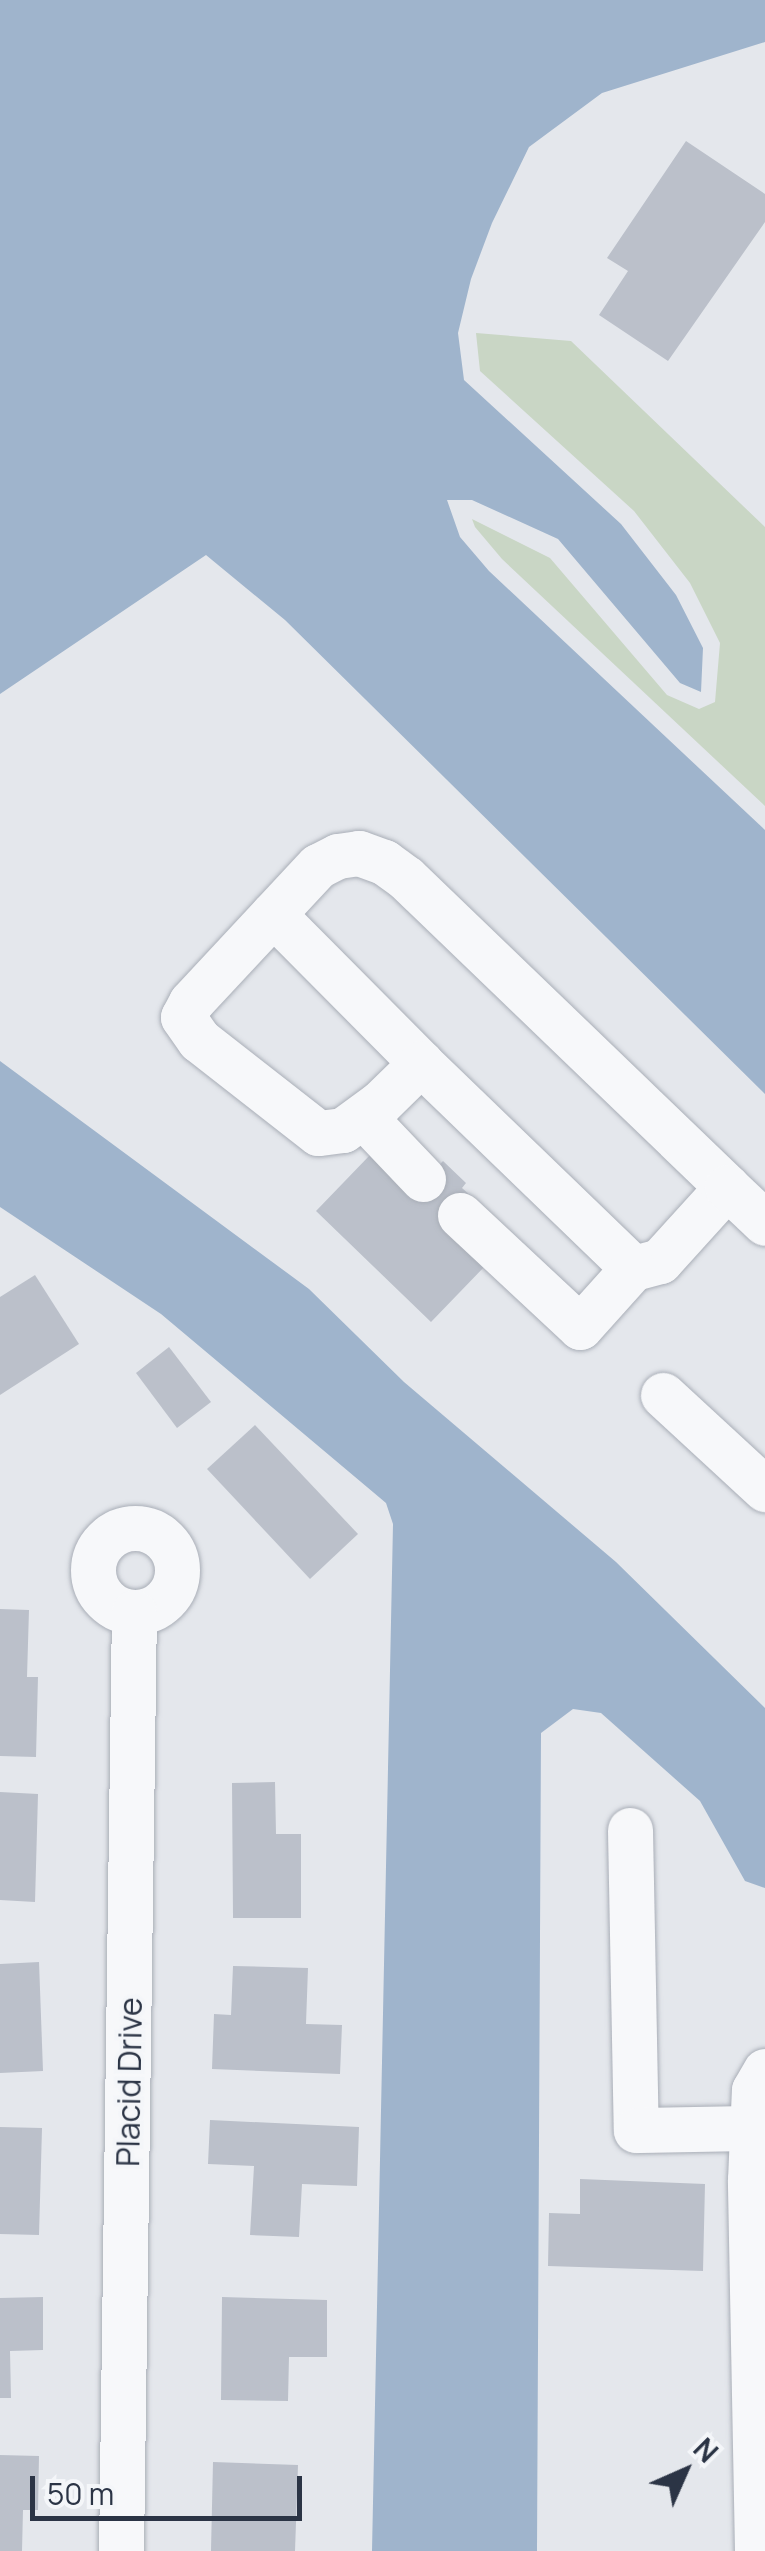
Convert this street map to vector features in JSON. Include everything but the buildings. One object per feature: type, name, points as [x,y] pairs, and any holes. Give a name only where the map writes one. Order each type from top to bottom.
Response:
[{"type":"street","points":[[421,1062],[344,1130],[318,1133],[200,1040],[183,1017],[192,1002],[318,866],[338,856],[359,853],[384,862],[765,1223]]},
{"type":"street","points":[[273,914],[632,1268]]},
{"type":"street","points":[[363,1116],[423,1179]]},
{"type":"street","points":[[460,1215],[580,1327],[632,1268],[660,1261],[727,1187]]},
{"type":"street","points":[[663,1395],[765,1489]]},
{"type":"street","name":"Placid Drive","points":[[121,2551],[134,1612]]},
{"type":"street","points":[[630,1830],[636,2130],[752,2128]]},
{"type":"street","points":[[757,2551],[752,2128],[754,2090],[765,2071]]},
{"type":"green space","points":[[476,333],[571,341],[765,527],[765,806],[502,559],[475,527],[472,519],[550,558],[667,695],[699,709],[715,702],[720,643],[690,583],[634,511],[480,371]]},
{"type":"water","points":[[0,0],[765,0],[765,42],[602,93],[529,147],[492,223],[471,279],[458,333],[464,380],[621,524],[676,595],[703,648],[701,692],[680,683],[558,539],[472,500],[447,500],[460,537],[489,571],[765,830],[765,1094],[285,620],[206,555],[0,694]]},
{"type":"water","points":[[0,1061],[309,1289],[404,1382],[616,1562],[765,1708],[765,1888],[745,1881],[700,1801],[601,1713],[573,1709],[541,1733],[537,2551],[372,2551],[393,1524],[386,1503],[161,1314],[0,1207]]}]
